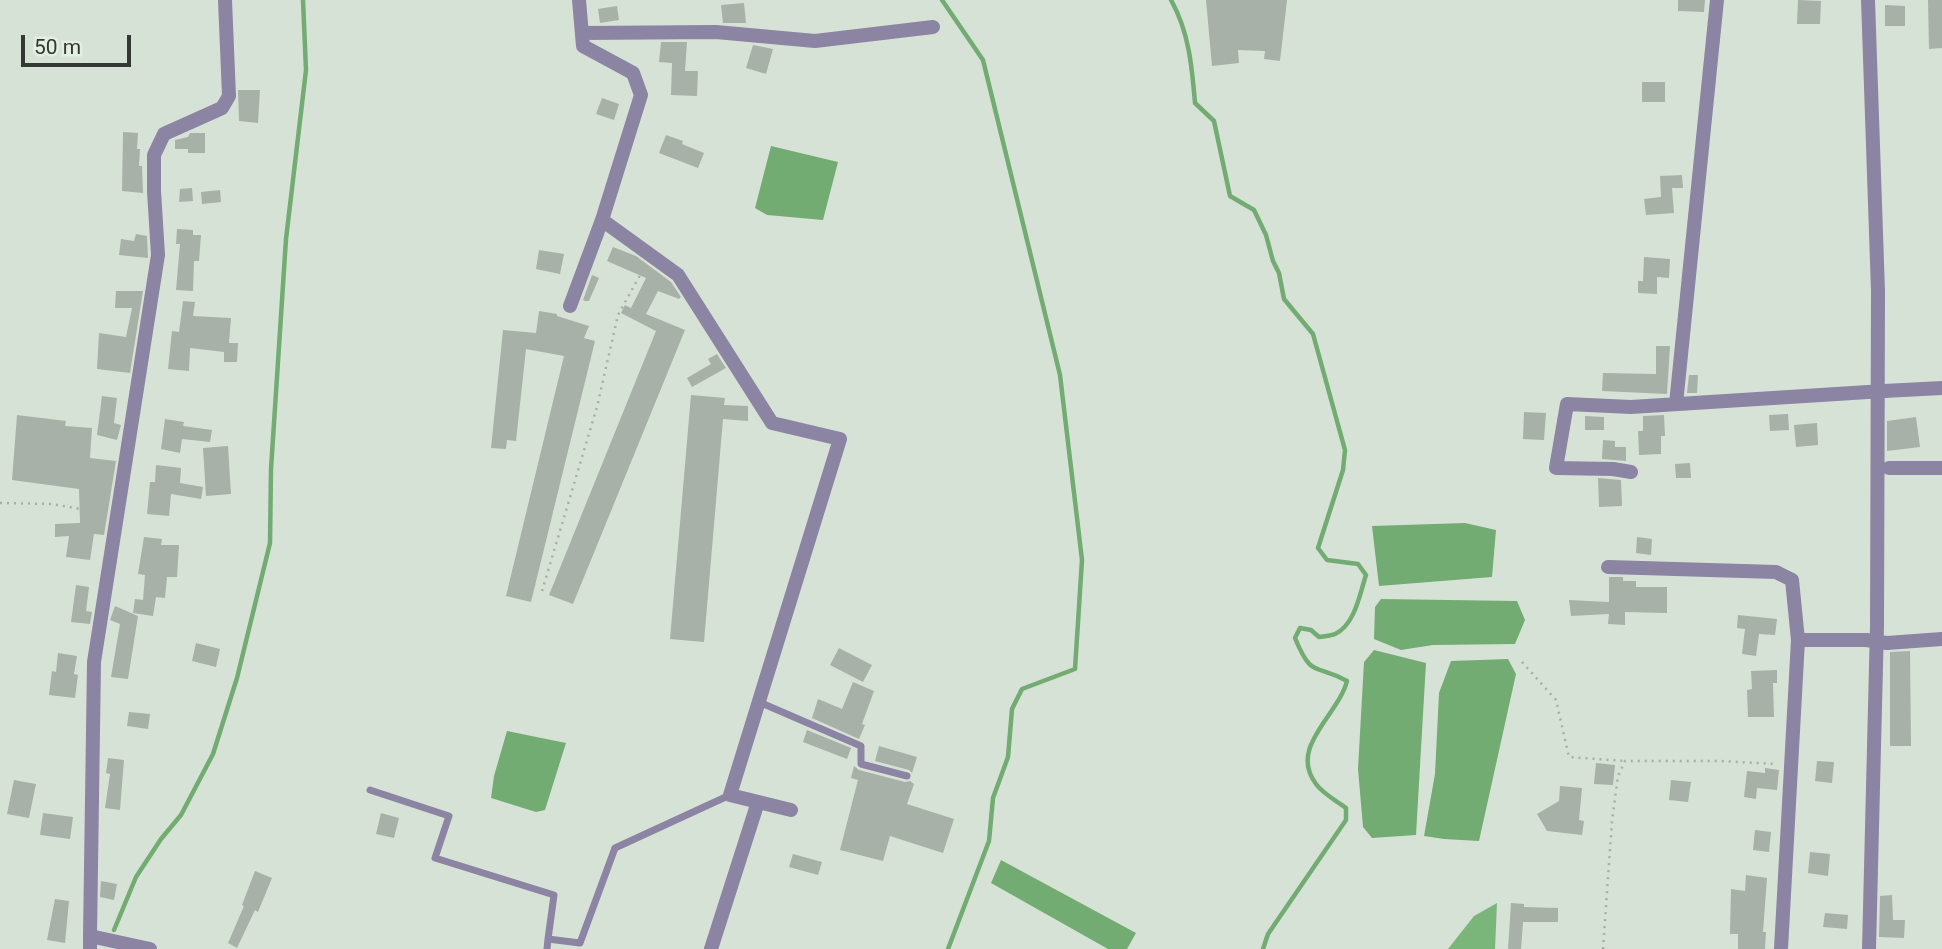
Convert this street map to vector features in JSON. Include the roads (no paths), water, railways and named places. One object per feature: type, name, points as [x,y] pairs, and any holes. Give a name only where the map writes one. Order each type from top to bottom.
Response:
[{"type":"street","points":[[150,949],[90,942],[94,662],[158,255],[154,155],[164,134],[222,108],[229,96],[225,0]]},
{"type":"street","points":[[569,306],[602,220],[641,95],[634,73],[583,46],[579,0]]},
{"type":"street","points":[[1676,404],[1717,0]]},
{"type":"street","points":[[1868,0],[1878,291],[1877,612],[1870,949]]},
{"type":"street","points":[[582,33],[716,32],[815,41],[933,27]]},
{"type":"street","points":[[602,220],[678,275],[772,423],[840,439],[730,795],[791,810]]},
{"type":"street","points":[[1631,472],[1556,468],[1567,404],[1631,407],[1942,388]]},
{"type":"street","points":[[1889,468],[1942,468]]},
{"type":"street","points":[[1608,567],[1776,572],[1792,580],[1798,640],[1781,949]]},
{"type":"street","points":[[1798,640],[1866,640],[1887,643],[1942,639]]},
{"type":"street","points":[[711,949],[758,802]]},
{"type":"lane","points":[[758,702],[860,746],[862,764],[907,776]]},
{"type":"lane","points":[[370,790],[449,816],[435,858],[554,895],[547,949]]},
{"type":"lane","points":[[548,939],[580,943],[615,848],[730,795]]},
{"type":"waterway","points":[[114,930],[136,877],[181,815],[213,754],[237,678],[270,543],[271,469],[286,239],[306,70],[303,0]]},
{"type":"waterway","points":[[942,0],[983,60],[1060,375],[1082,560],[1075,669],[1022,689],[1012,709],[1008,757],[993,798],[989,841],[948,949]]},
{"type":"waterway","points":[[1171,0],[1186,37],[1195,103],[1214,121],[1230,196],[1254,210],[1279,273],[1284,299],[1313,334],[1345,450],[1343,470],[1318,548],[1327,560],[1358,564],[1366,575],[1356,608],[1342,630],[1333,635],[1319,637],[1311,630],[1300,628],[1295,638],[1310,665],[1347,681],[1342,694],[1311,744],[1308,757],[1309,770],[1316,784],[1346,808],[1346,820],[1268,934],[1263,949]]}]
